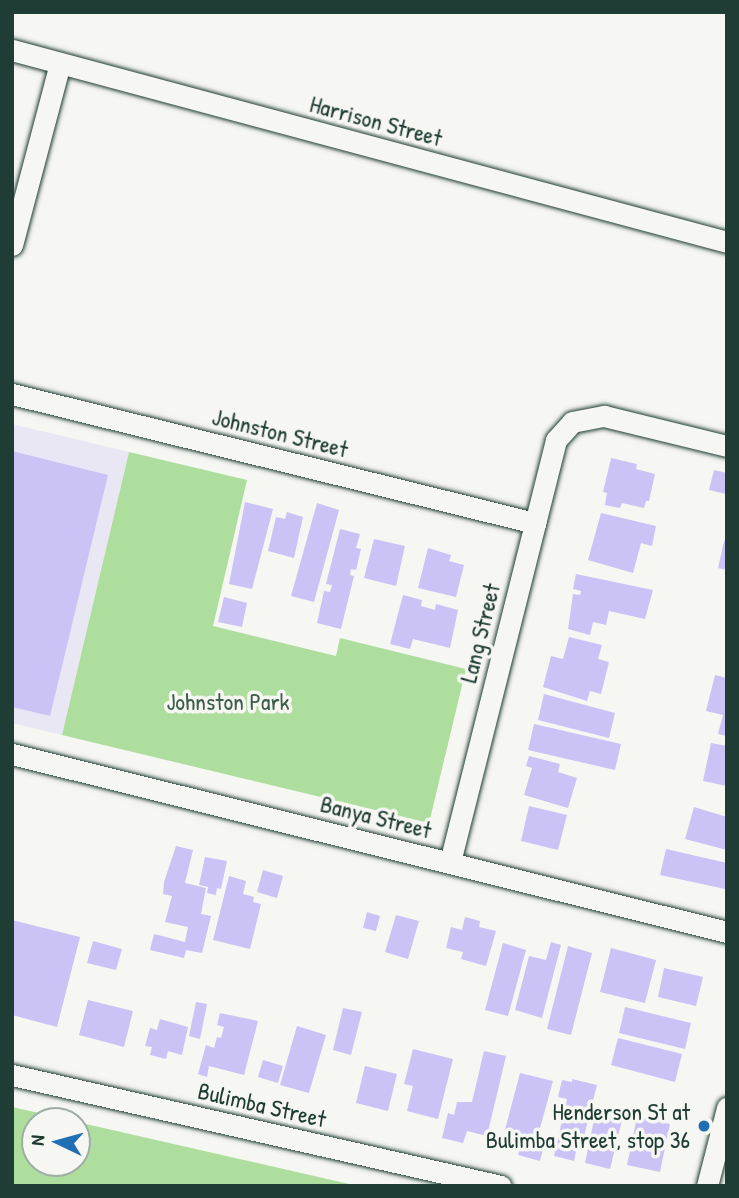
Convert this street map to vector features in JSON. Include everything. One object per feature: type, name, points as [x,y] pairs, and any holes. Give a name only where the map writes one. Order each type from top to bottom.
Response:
[{"type":"street","name":"Harrison Street","points":[[12,50],[727,242]]},
{"type":"street","points":[[12,245],[60,63]]},
{"type":"street","name":"Johnston Street","points":[[12,394],[535,523]]},
{"type":"street","name":"Lang Street","points":[[450,862],[556,440],[572,422],[604,416],[727,446]]},
{"type":"street","name":"Banya Street","points":[[12,754],[727,932]]},
{"type":"street","name":"Bulimba Street","points":[[12,1075],[501,1186]]},
{"type":"street","points":[[707,1186],[727,1108]]},
{"type":"shaded area","points":[[12,424],[129,452],[62,735],[12,723]]},
{"type":"green space","name":"Johnston Park","points":[[129,452],[247,480],[213,626],[336,656],[340,638],[466,669],[429,823],[62,735]]},
{"type":"green space","points":[[12,1107],[21,1109],[21,1177],[91,1177],[91,1125],[358,1186],[12,1186]]},
{"type":"building","points":[[12,451],[108,475],[50,716],[12,707]]},
{"type":"building","points":[[611,458],[637,464],[636,469],[655,474],[649,501],[646,501],[644,508],[622,503],[620,508],[605,505],[607,493],[603,492]]},
{"type":"building","points":[[714,470],[727,473],[726,494],[709,490]]},
{"type":"building","points":[[245,502],[273,509],[252,589],[229,584]]},
{"type":"building","points":[[317,503],[339,510],[314,602],[291,596]]},
{"type":"building","points":[[287,512],[303,517],[294,558],[268,551],[276,517],[285,519]]},
{"type":"building","points":[[601,513],[656,526],[652,546],[641,543],[633,573],[588,560]]},
{"type":"building","points":[[340,529],[360,534],[356,548],[361,549],[356,570],[351,569],[350,575],[354,576],[341,629],[317,623],[324,591],[330,592],[332,585],[326,584]]},
{"type":"building","points":[[374,539],[405,546],[396,586],[364,578]]},
{"type":"building","points":[[724,541],[727,542],[727,570],[718,568]]},
{"type":"building","points":[[428,548],[451,555],[449,561],[464,565],[456,597],[418,588]]},
{"type":"building","points":[[576,574],[653,590],[645,619],[609,611],[606,625],[593,622],[590,635],[568,629],[573,594],[580,595],[581,591],[573,589]]},
{"type":"building","points":[[403,595],[422,600],[421,606],[435,610],[436,604],[458,610],[450,648],[413,639],[410,649],[390,644]]},
{"type":"building","points":[[224,597],[247,603],[242,627],[218,622]]},
{"type":"building","points":[[569,637],[602,645],[598,659],[609,662],[601,694],[590,691],[587,701],[543,687],[551,656],[563,659]]},
{"type":"building","points":[[715,675],[727,678],[727,736],[718,734],[723,715],[706,711]]},
{"type":"building","points":[[544,694],[615,713],[609,738],[538,720]]},
{"type":"building","points":[[534,724],[621,744],[615,770],[528,750]]},
{"type":"building","points":[[711,743],[727,746],[727,786],[703,781]]},
{"type":"building","points":[[529,756],[560,764],[558,772],[577,778],[568,808],[524,795],[532,768],[526,766]]},
{"type":"building","points":[[529,806],[567,815],[558,850],[521,841]]},
{"type":"building","points":[[694,807],[727,817],[727,850],[685,839]]},
{"type":"building","points":[[176,846],[193,850],[185,883],[206,888],[201,914],[211,916],[202,953],[186,950],[184,958],[150,950],[154,934],[185,942],[188,927],[165,922],[172,896],[163,894],[164,882]]},
{"type":"building","points":[[666,849],[727,863],[725,889],[660,875]]},
{"type":"building","points":[[205,857],[227,861],[221,889],[217,888],[216,895],[207,893],[208,887],[199,885]]},
{"type":"building","points":[[263,870],[283,876],[277,898],[257,892]]},
{"type":"building","points":[[229,876],[246,881],[243,894],[254,897],[253,902],[261,904],[250,949],[213,940]]},
{"type":"building","points":[[367,912],[380,916],[376,931],[363,928]]},
{"type":"building","points":[[396,915],[419,921],[408,959],[385,952]]},
{"type":"building","points":[[465,917],[480,921],[479,927],[496,931],[486,966],[461,959],[463,952],[446,948],[451,927],[462,930]]},
{"type":"building","points":[[12,920],[80,937],[57,1027],[12,1015]]},
{"type":"building","points":[[93,941],[122,949],[116,970],[87,963]]},
{"type":"building","points":[[551,942],[561,945],[542,1018],[515,1010],[529,956],[546,960]]},
{"type":"building","points":[[503,943],[526,950],[508,1016],[485,1010]]},
{"type":"building","points":[[568,946],[592,953],[571,1035],[547,1029]]},
{"type":"building","points":[[611,948],[656,960],[645,1003],[600,992]]},
{"type":"building","points":[[664,968],[703,977],[696,1006],[658,997]]},
{"type":"building","points":[[88,1000],[133,1011],[124,1047],[79,1035]]},
{"type":"building","points":[[196,1002],[207,1004],[200,1039],[189,1036]]},
{"type":"building","points":[[625,1007],[691,1023],[685,1049],[619,1033]]},
{"type":"building","points":[[343,1008],[362,1012],[351,1055],[333,1050]]},
{"type":"building","points":[[220,1013],[258,1021],[244,1075],[209,1066],[207,1077],[198,1074],[206,1045],[214,1048],[217,1037],[221,1038],[224,1027],[217,1025]]},
{"type":"building","points":[[160,1019],[188,1027],[182,1055],[168,1051],[166,1059],[150,1055],[152,1047],[145,1046],[150,1028],[157,1030]]},
{"type":"building","points":[[297,1026],[326,1035],[309,1093],[280,1085]]},
{"type":"building","points":[[618,1038],[682,1054],[675,1082],[611,1065]]},
{"type":"building","points":[[413,1049],[453,1059],[438,1119],[407,1111],[413,1086],[404,1084]]},
{"type":"building","points":[[484,1051],[506,1056],[487,1136],[467,1131],[463,1143],[442,1138],[448,1113],[454,1115],[457,1102],[472,1102]]},
{"type":"building","points":[[263,1060],[283,1066],[278,1083],[258,1077]]},
{"type":"building","points":[[365,1066],[397,1074],[388,1111],[356,1103]]},
{"type":"building","points":[[520,1073],[553,1081],[537,1139],[545,1141],[540,1161],[518,1155],[524,1135],[505,1130]]},
{"type":"building","points":[[572,1079],[597,1085],[581,1148],[577,1147],[574,1161],[554,1156],[567,1099],[558,1097],[562,1080],[572,1082]]},
{"type":"building","points":[[596,1110],[623,1116],[610,1169],[585,1163]]},
{"type":"building","points":[[637,1117],[670,1124],[660,1172],[627,1165]]},
{"type":"place","name":"Henderson St at Bulimba Street, stop 36","points":[[704,1126]]}]
